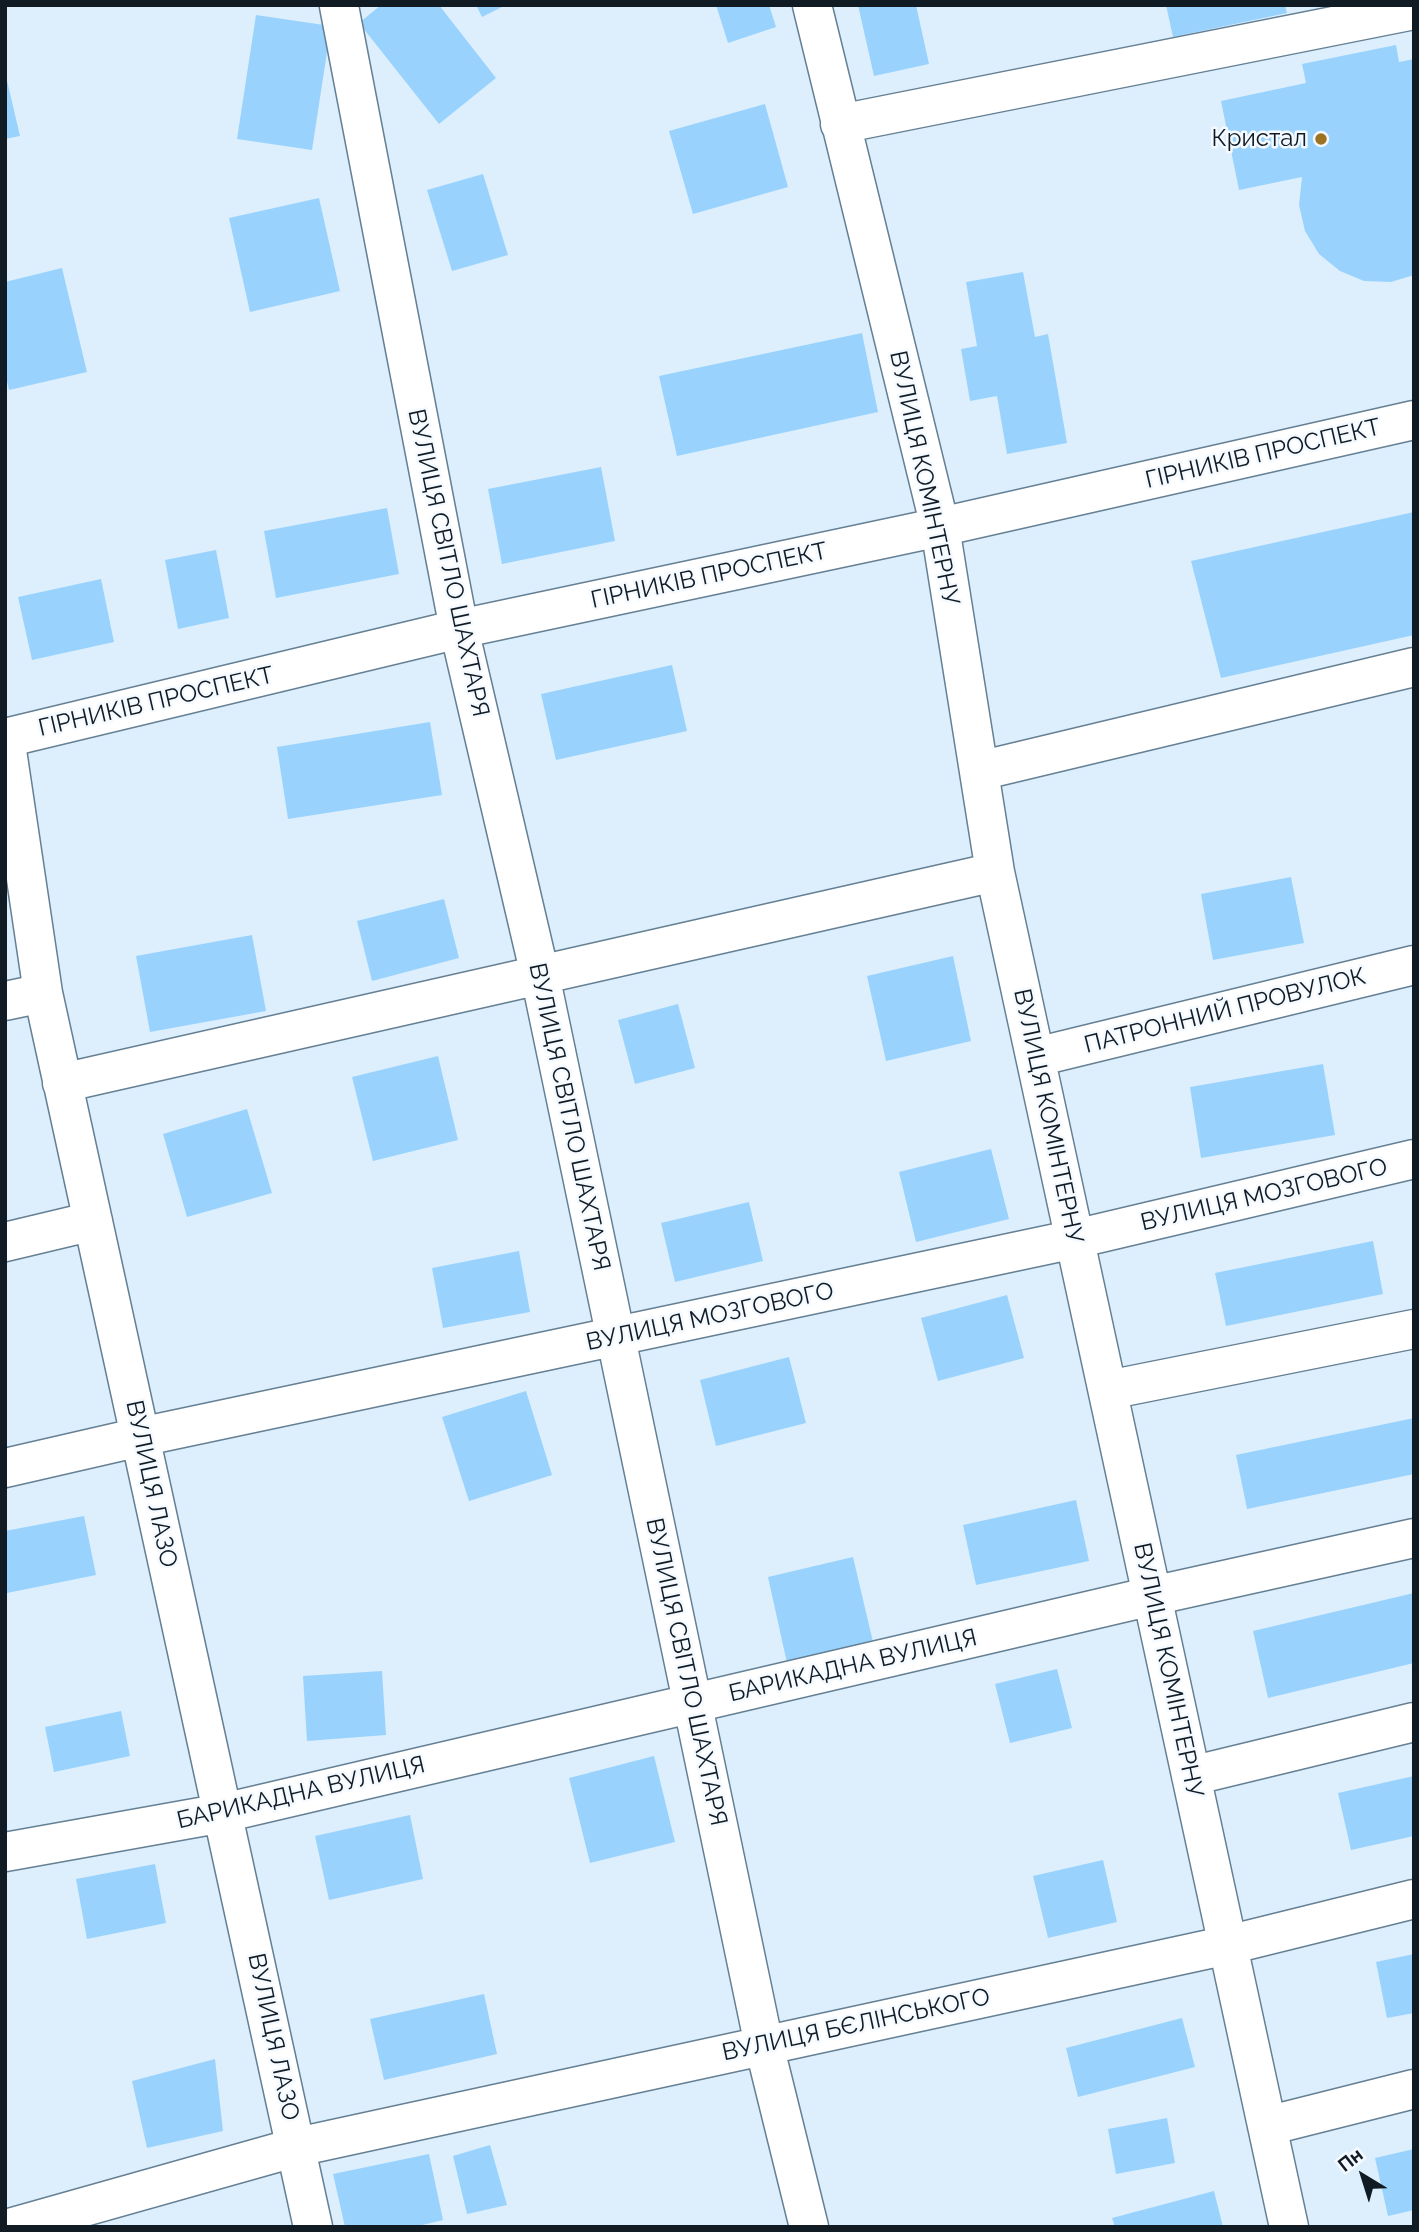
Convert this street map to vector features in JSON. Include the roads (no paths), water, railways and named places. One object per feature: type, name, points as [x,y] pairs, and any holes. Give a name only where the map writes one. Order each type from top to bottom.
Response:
[{"type":"street","name":"ВУЛИЦЯ КОМІНТЕРНУ","points":[[812,5],[940,527],[995,872],[1289,2227]]},
{"type":"street","name":"ВУЛИЦЯ СВІТЛО ШАХТАРЯ","points":[[339,6],[459,629],[540,975],[764,2045],[809,2227]]},
{"type":"street","points":[[840,124],[1414,10]]},
{"type":"street","name":"ГІРНИКІВ ПРОСПЕКТ","points":[[5,738],[459,629],[940,527],[1414,420]]},
{"type":"street","points":[[979,771],[1414,667]]},
{"type":"street","name":"ВУЛИЦЯ ЛАЗО","points":[[5,738],[43,993],[313,2227]]},
{"type":"street","points":[[62,1083],[995,872]]},
{"type":"street","name":"ПАТРОННИЙ ПРОВУЛОК","points":[[1036,1057],[1414,965]]},
{"type":"street","points":[[5,1001],[43,993]]},
{"type":"street","name":"ВУЛИЦЯ МОЗГОВОГО","points":[[5,1468],[1075,1239],[1414,1159]]},
{"type":"street","points":[[5,1242],[93,1222]]},
{"type":"street","points":[[1108,1390],[1414,1329]]},
{"type":"street","name":"БАРИКАДНА ВУЛИЦЯ","points":[[5,1852],[223,1813],[1152,1596],[1414,1538]]},
{"type":"street","points":[[1191,1776],[1414,1723]]},
{"type":"street","name":"ВУЛИЦЯ БЄЛІНСЬКОГО","points":[[13,2227],[297,2147],[1228,1945],[1414,1899]]},
{"type":"street","points":[[1267,2126],[1414,2089]]},
{"type":"place","name":"Кристал","points":[[1321,139]]}]
